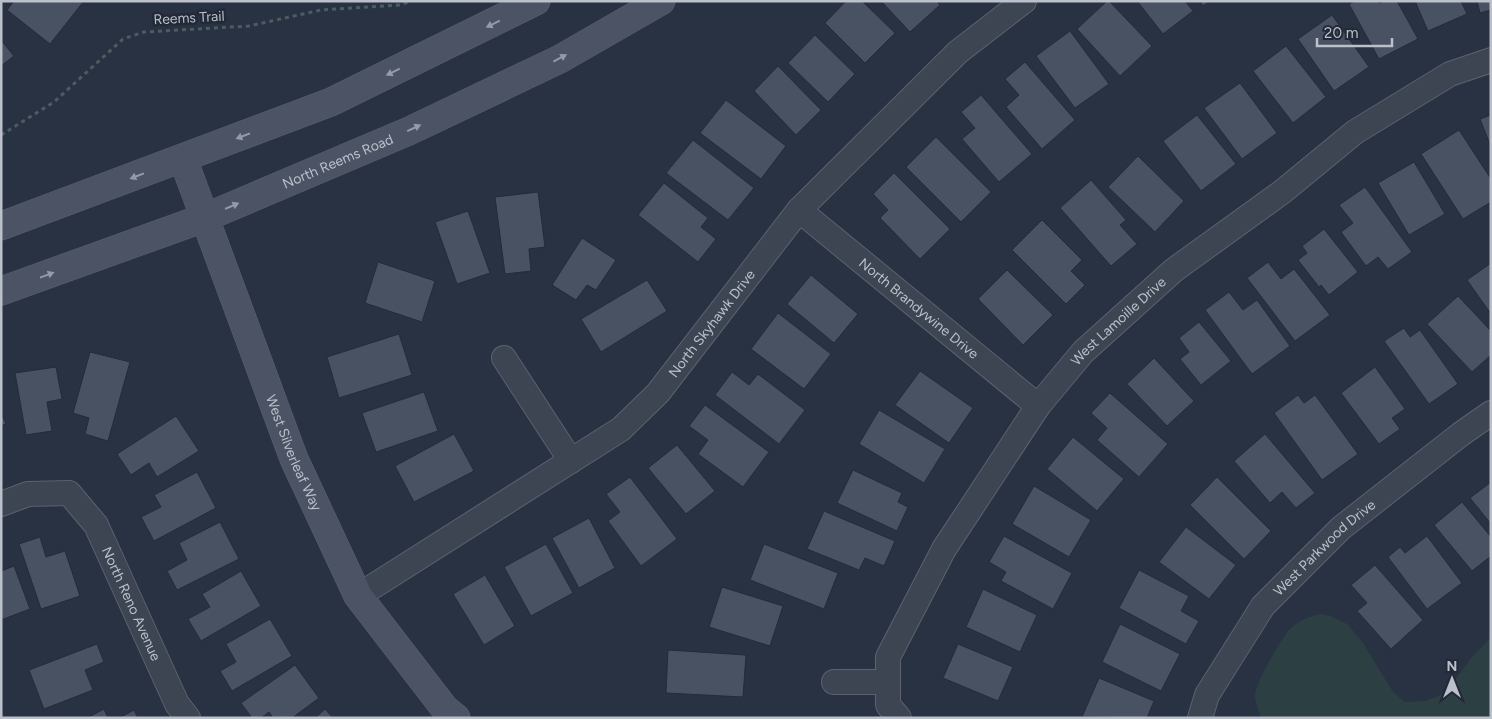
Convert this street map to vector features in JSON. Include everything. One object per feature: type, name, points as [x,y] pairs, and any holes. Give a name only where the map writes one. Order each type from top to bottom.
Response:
[{"type":"main road","points":[[1,226],[331,102],[536,1]]},
{"type":"main road","name":"North Reems Road","points":[[1,291],[204,218],[409,130],[560,58],[661,1]]},
{"type":"main road","name":"West Silverleaf Way","points":[[183,158],[294,459],[358,596],[445,715]]},
{"type":"street","name":"North Skyhawk Drive","points":[[358,596],[621,429],[658,393],[799,210],[958,52],[1024,1]]},
{"type":"street","name":"West Lamoille Drive","points":[[892,702],[888,657],[944,549],[1038,406],[1083,352],[1174,270],[1282,192],[1355,132],[1450,74],[1491,60]]},
{"type":"street","name":"North Brandywine Drive","points":[[799,210],[1038,406]]},
{"type":"street","points":[[504,358],[571,461]]},
{"type":"street","name":"West Parkwood Drive","points":[[1200,718],[1207,695],[1263,606],[1341,528],[1461,434],[1491,413]]},
{"type":"street","name":"North Reno Avenue","points":[[1,504],[28,494],[69,492],[96,525],[177,704],[188,718]]},
{"type":"street","points":[[834,682],[892,702]]},
{"type":"path","name":"Reems Trail","points":[[1,135],[54,102],[123,39],[144,32],[249,26],[321,10],[400,4],[411,1]]},
{"type":"green space","points":[[1321,614],[1347,624],[1363,643],[1393,692],[1405,702],[1425,701],[1445,693],[1472,657],[1491,637],[1491,718],[1261,718],[1256,704],[1256,689],[1275,651],[1293,626],[1304,619]]},
{"type":"building","points":[[14,1],[84,1],[50,44],[7,10]]},
{"type":"building","points":[[846,1],[862,1],[895,33],[865,63],[825,23]]},
{"type":"building","points":[[881,1],[937,1],[940,5],[910,32]]},
{"type":"building","points":[[1107,1],[1152,46],[1120,76],[1077,29]]},
{"type":"building","points":[[1137,1],[1185,1],[1193,11],[1163,34]]},
{"type":"building","points":[[1200,1],[1210,1],[1203,6]]},
{"type":"building","points":[[1355,1],[1378,1],[1379,3],[1383,1],[1397,1],[1418,39],[1379,59],[1349,4]]},
{"type":"building","points":[[1415,1],[1461,1],[1467,14],[1428,31]]},
{"type":"building","points":[[1477,1],[1491,1],[1491,10],[1480,13]]},
{"type":"building","points":[[1332,15],[1369,67],[1334,91],[1298,39]]},
{"type":"building","points":[[1070,31],[1109,84],[1075,108],[1036,56]]},
{"type":"building","points":[[815,35],[855,74],[828,102],[788,63]]},
{"type":"building","points":[[1,40],[14,56],[1,66]]},
{"type":"building","points":[[1286,46],[1326,97],[1293,123],[1253,71]]},
{"type":"building","points":[[1025,62],[1075,120],[1042,149],[1006,107],[1019,95],[1005,79]]},
{"type":"building","points":[[778,66],[821,110],[796,135],[754,91]]},
{"type":"building","points":[[1240,83],[1277,133],[1242,159],[1204,108]]},
{"type":"building","points":[[981,95],[1032,154],[999,182],[962,139],[975,128],[961,112]]},
{"type":"building","points":[[726,100],[786,146],[761,179],[700,133]]},
{"type":"building","points":[[1197,115],[1236,164],[1201,191],[1163,141]]},
{"type":"building","points":[[1491,115],[1491,147],[1480,119]]},
{"type":"building","points":[[1459,130],[1491,179],[1491,202],[1463,219],[1421,154]]},
{"type":"building","points":[[936,137],[991,192],[961,222],[906,167]]},
{"type":"building","points":[[693,140],[754,188],[728,220],[666,173]]},
{"type":"building","points":[[1138,156],[1184,201],[1155,232],[1108,187]]},
{"type":"building","points":[[1414,162],[1445,214],[1409,235],[1378,183]]},
{"type":"building","points":[[894,173],[950,229],[920,259],[880,218],[888,210],[873,194]]},
{"type":"building","points":[[1091,180],[1126,220],[1120,225],[1137,244],[1111,266],[1060,208]]},
{"type":"building","points":[[664,183],[708,218],[701,227],[716,239],[698,262],[638,215]]},
{"type":"building","points":[[1365,187],[1412,252],[1388,269],[1378,257],[1366,266],[1341,232],[1353,223],[1339,205]]},
{"type":"building","points":[[538,192],[545,247],[529,249],[531,271],[505,274],[495,197]]},
{"type":"building","points":[[468,211],[490,273],[457,284],[435,222]]},
{"type":"building","points":[[1042,220],[1082,260],[1071,271],[1085,285],[1066,304],[1012,250]]},
{"type":"building","points":[[1324,229],[1358,272],[1329,295],[1321,285],[1319,287],[1298,260],[1307,253],[1302,246]]},
{"type":"building","points":[[582,238],[616,260],[596,290],[587,285],[576,300],[552,285]]},
{"type":"building","points":[[378,262],[435,281],[422,322],[365,303]]},
{"type":"building","points":[[1268,262],[1281,279],[1294,269],[1330,315],[1295,341],[1247,278]]},
{"type":"building","points":[[1491,263],[1491,314],[1467,280]]},
{"type":"building","points":[[1007,270],[1053,315],[1023,345],[978,299]]},
{"type":"building","points":[[811,275],[858,314],[834,343],[787,304]]},
{"type":"building","points":[[647,280],[667,311],[601,352],[581,319]]},
{"type":"building","points":[[1229,292],[1243,310],[1257,300],[1290,346],[1252,374],[1205,310]]},
{"type":"building","points":[[1458,296],[1491,331],[1491,355],[1472,372],[1427,324]]},
{"type":"building","points":[[778,313],[831,354],[804,389],[751,349]]},
{"type":"building","points":[[1199,322],[1231,361],[1201,385],[1180,359],[1189,352],[1179,338]]},
{"type":"building","points":[[1404,328],[1410,337],[1420,330],[1458,384],[1429,404],[1384,341]]},
{"type":"building","points":[[399,334],[412,375],[339,398],[327,357]]},
{"type":"building","points":[[90,352],[130,362],[108,441],[85,434],[89,418],[73,413]]},
{"type":"building","points":[[1154,358],[1194,401],[1167,426],[1127,384]]},
{"type":"building","points":[[56,367],[62,399],[47,402],[52,431],[26,435],[15,373]]},
{"type":"building","points":[[1375,367],[1405,409],[1392,418],[1400,429],[1379,444],[1341,393]]},
{"type":"building","points":[[920,371],[973,408],[949,443],[895,405]]},
{"type":"building","points":[[732,372],[749,385],[758,374],[805,410],[779,444],[715,395]]},
{"type":"building","points":[[424,392],[438,431],[376,452],[362,413]]},
{"type":"building","points":[[1110,393],[1168,444],[1139,477],[1097,440],[1107,428],[1091,413]]},
{"type":"building","points":[[1298,395],[1304,403],[1315,395],[1358,454],[1322,480],[1274,413]]},
{"type":"building","points":[[705,405],[769,452],[743,487],[698,454],[708,440],[689,426]]},
{"type":"building","points":[[879,410],[945,449],[924,483],[859,444]]},
{"type":"building","points":[[1,413],[6,424],[1,426]]},
{"type":"building","points":[[176,416],[199,451],[157,477],[149,463],[131,475],[117,454]]},
{"type":"building","points":[[454,434],[474,471],[414,502],[395,466]]},
{"type":"building","points":[[1265,434],[1315,493],[1296,508],[1282,492],[1270,503],[1234,461]]},
{"type":"building","points":[[1073,437],[1124,479],[1097,511],[1047,469]]},
{"type":"building","points":[[677,445],[715,491],[686,514],[648,468]]},
{"type":"building","points":[[853,470],[902,493],[898,502],[908,507],[897,531],[837,503]]},
{"type":"building","points":[[197,472],[216,508],[154,541],[141,517],[161,507],[154,495]]},
{"type":"building","points":[[630,477],[677,539],[641,566],[608,521],[620,512],[606,494]]},
{"type":"building","points":[[1217,477],[1271,531],[1244,559],[1190,505]]},
{"type":"building","points":[[1491,482],[1491,524],[1470,498]]},
{"type":"building","points":[[1034,486],[1091,520],[1069,557],[1012,524]]},
{"type":"building","points":[[1462,502],[1491,537],[1491,556],[1472,571],[1434,525]]},
{"type":"building","points":[[824,511],[895,541],[884,566],[865,558],[859,570],[807,549]]},
{"type":"building","points":[[589,518],[615,568],[579,588],[552,538]]},
{"type":"building","points":[[220,522],[239,559],[177,590],[167,571],[187,560],[179,543]]},
{"type":"building","points":[[1186,527],[1236,565],[1209,599],[1159,562]]},
{"type":"building","points":[[1004,536],[1072,573],[1053,609],[1001,581],[1006,572],[989,562]]},
{"type":"building","points":[[1427,536],[1462,583],[1427,609],[1388,557],[1400,547],[1405,553]]},
{"type":"building","points":[[40,537],[46,557],[65,551],[80,596],[41,609],[19,544]]},
{"type":"building","points":[[546,544],[573,593],[531,616],[504,567]]},
{"type":"building","points":[[764,544],[838,573],[824,609],[750,580]]},
{"type":"building","points":[[1375,565],[1423,620],[1391,649],[1357,611],[1367,603],[1351,585]]},
{"type":"building","points":[[14,566],[30,609],[1,620],[1,571]]},
{"type":"building","points":[[1139,570],[1189,596],[1181,611],[1199,621],[1186,644],[1119,608]]},
{"type":"building","points":[[241,571],[261,606],[201,641],[188,619],[210,607],[202,594]]},
{"type":"building","points":[[485,575],[515,626],[484,645],[453,594]]},
{"type":"building","points":[[722,587],[783,606],[770,646],[709,627]]},
{"type":"building","points":[[983,589],[1037,615],[1020,652],[966,627]]},
{"type":"building","points":[[270,619],[292,656],[232,691],[220,671],[236,662],[226,644]]},
{"type":"building","points":[[1120,624],[1180,654],[1161,691],[1102,662]]},
{"type":"building","points":[[97,644],[104,662],[85,670],[93,690],[44,709],[29,670]]},
{"type":"building","points":[[958,644],[1013,667],[998,701],[943,678]]},
{"type":"building","points":[[668,650],[746,655],[743,697],[666,693]]},
{"type":"building","points":[[295,665],[319,698],[292,718],[273,718],[269,712],[261,718],[252,718],[241,703]]},
{"type":"building","points":[[1099,678],[1154,701],[1147,718],[1082,717]]},
{"type":"building","points":[[104,709],[108,718],[87,718]]},
{"type":"building","points":[[325,709],[333,718],[315,718]]},
{"type":"building","points":[[134,710],[138,718],[119,718]]}]
